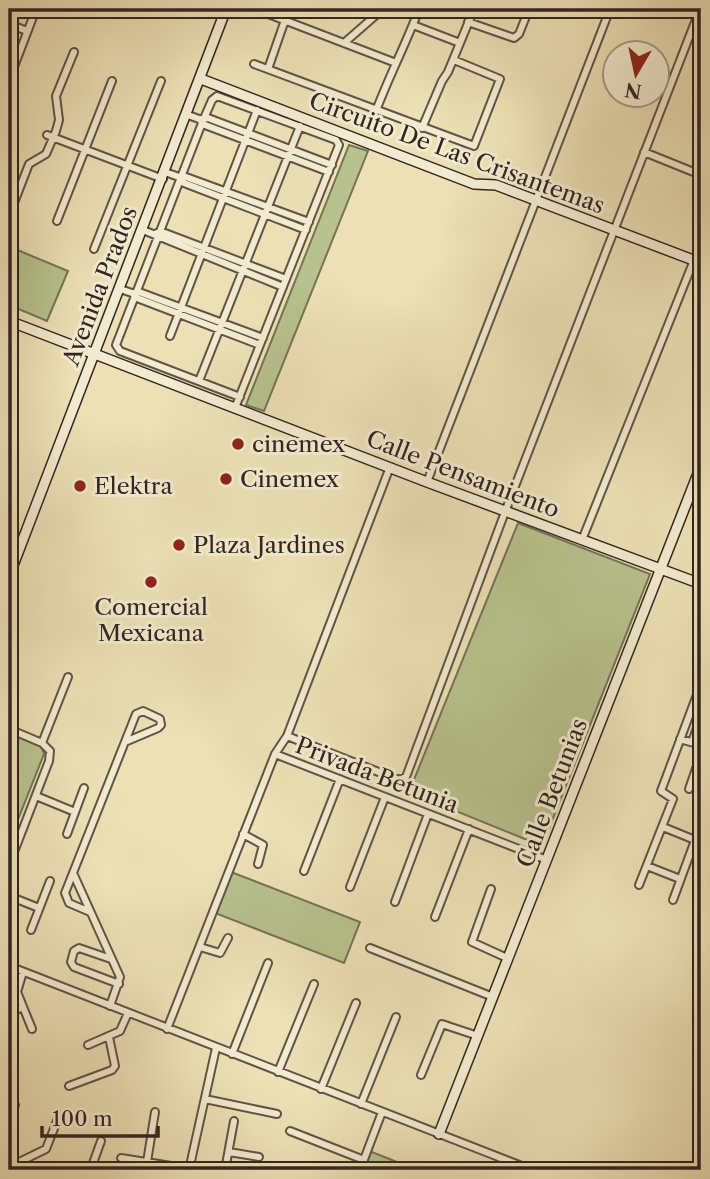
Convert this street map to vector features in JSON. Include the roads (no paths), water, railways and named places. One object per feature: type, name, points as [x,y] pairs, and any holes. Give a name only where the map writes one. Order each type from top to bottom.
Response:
[{"type":"street","points":[[9,80],[36,9]]},
{"type":"street","name":"Avenida Prados","points":[[9,576],[188,115],[226,9]]},
{"type":"street","points":[[255,9],[396,64]]},
{"type":"street","points":[[344,43],[383,9]]},
{"type":"street","points":[[376,111],[389,74],[396,64],[419,9]]},
{"type":"street","points":[[422,128],[474,9]]},
{"type":"street","points":[[468,22],[514,38],[519,34],[529,9]]},
{"type":"street","points":[[427,482],[610,9]]},
{"type":"street","points":[[287,736],[399,780],[405,779],[613,229],[701,9]]},
{"type":"street","points":[[268,69],[285,20]]},
{"type":"street","points":[[9,24],[27,31]]},
{"type":"street","points":[[413,25],[460,43]]},
{"type":"street","points":[[12,208],[29,164],[46,154],[50,136],[60,120],[56,96],[74,52]]},
{"type":"street","points":[[254,64],[470,146],[477,143],[500,79],[454,60]]},
{"type":"street","name":"Circuito De Las Crisantemas","points":[[201,79],[474,184],[496,185],[697,261]]},
{"type":"street","points":[[57,221],[112,81]]},
{"type":"street","points":[[94,249],[161,81]]},
{"type":"street","points":[[235,408],[240,397],[282,287],[331,169],[339,145],[337,141],[300,126],[217,96],[212,100],[202,120],[116,343],[117,349],[240,397]]},
{"type":"street","points":[[170,336],[257,110]]},
{"type":"street","points":[[188,115],[331,169]]},
{"type":"street","points":[[200,381],[300,126]]},
{"type":"street","points":[[50,136],[127,165],[181,178],[307,226]]},
{"type":"street","points":[[644,152],[701,175]]},
{"type":"street","points":[[143,230],[205,247],[286,279]]},
{"type":"street","points":[[157,234],[201,256],[282,287]]},
{"type":"street","points":[[582,540],[697,261]]},
{"type":"street","points":[[120,289],[261,341]]},
{"type":"street","name":"Calle Pensamiento","points":[[9,321],[505,512],[701,584]]},
{"type":"street","points":[[275,754],[287,736],[390,467]]},
{"type":"street","name":"Calle Betunias","points":[[439,1134],[701,469]]},
{"type":"street","points":[[43,743],[68,677]]},
{"type":"street","points":[[639,885],[673,799],[661,791],[701,684]]},
{"type":"street","points":[[90,912],[71,905],[65,897],[73,872],[125,742],[138,711],[157,716],[161,725],[125,742]]},
{"type":"street","points":[[692,742],[701,717]]},
{"type":"street","points":[[9,729],[50,748],[36,796],[11,851],[9,865]]},
{"type":"street","points":[[680,738],[701,746]]},
{"type":"street","name":"Privada Betunia","points":[[167,1029],[275,754],[547,860]]},
{"type":"street","points":[[689,789],[701,754]]},
{"type":"street","points":[[304,871],[340,779]]},
{"type":"street","points":[[67,834],[85,788]]},
{"type":"street","points":[[36,796],[75,812]]},
{"type":"street","points":[[350,887],[385,797]]},
{"type":"street","points":[[395,902],[428,814]]},
{"type":"street","points":[[673,900],[701,824]]},
{"type":"street","points":[[663,827],[695,840]]},
{"type":"street","points":[[435,917],[468,829]]},
{"type":"street","points":[[243,834],[263,845],[258,864]]},
{"type":"street","points":[[646,866],[680,879]]},
{"type":"street","points":[[73,872],[120,976],[110,1006]]},
{"type":"street","points":[[31,930],[50,881]]},
{"type":"street","points":[[491,889],[472,943],[507,958]]},
{"type":"street","points":[[9,896],[39,908]]},
{"type":"street","points":[[200,947],[220,953],[228,938]]},
{"type":"street","points":[[111,959],[79,948],[74,951],[71,962],[74,967],[119,984]]},
{"type":"street","points":[[370,948],[493,997]]},
{"type":"street","points":[[232,1054],[268,963]]},
{"type":"street","points":[[9,966],[532,1170]]},
{"type":"street","points":[[23,972],[17,989],[32,1029]]},
{"type":"street","points":[[278,1072],[314,984]]},
{"type":"street","points":[[321,1089],[356,1003]]},
{"type":"street","points":[[9,1013],[23,1007]]},
{"type":"street","points":[[88,1045],[121,1030],[128,1013]]},
{"type":"street","points":[[361,1104],[396,1017]]},
{"type":"street","points":[[421,1075],[442,1024],[478,1036]]},
{"type":"street","points":[[69,1086],[112,1070],[115,1066],[108,1037]]},
{"type":"street","points":[[121,1158],[190,1170],[216,1048]]},
{"type":"street","points":[[9,1054],[13,1064]]},
{"type":"street","points":[[205,1099],[276,1114]]},
{"type":"street","points":[[9,1121],[15,1105]]},
{"type":"street","points":[[147,1162],[155,1112]]},
{"type":"street","points":[[360,1170],[382,1112]]},
{"type":"street","points":[[9,1167],[46,1149],[58,1121]]},
{"type":"street","points":[[225,1170],[234,1121]]},
{"type":"street","points":[[290,1131],[364,1160]]},
{"type":"street","points":[[80,1170],[92,1166],[101,1141]]},
{"type":"street","points":[[229,1152],[259,1157]]},
{"type":"place","name":"cinemex","points":[[238,444]]},
{"type":"place","name":"Cinemex","points":[[226,479]]},
{"type":"place","name":"Elektra","points":[[80,486]]},
{"type":"place","name":"Plaza Jardines","points":[[179,545]]},
{"type":"place","name":"Comercial Mexicana","points":[[151,582]]}]
